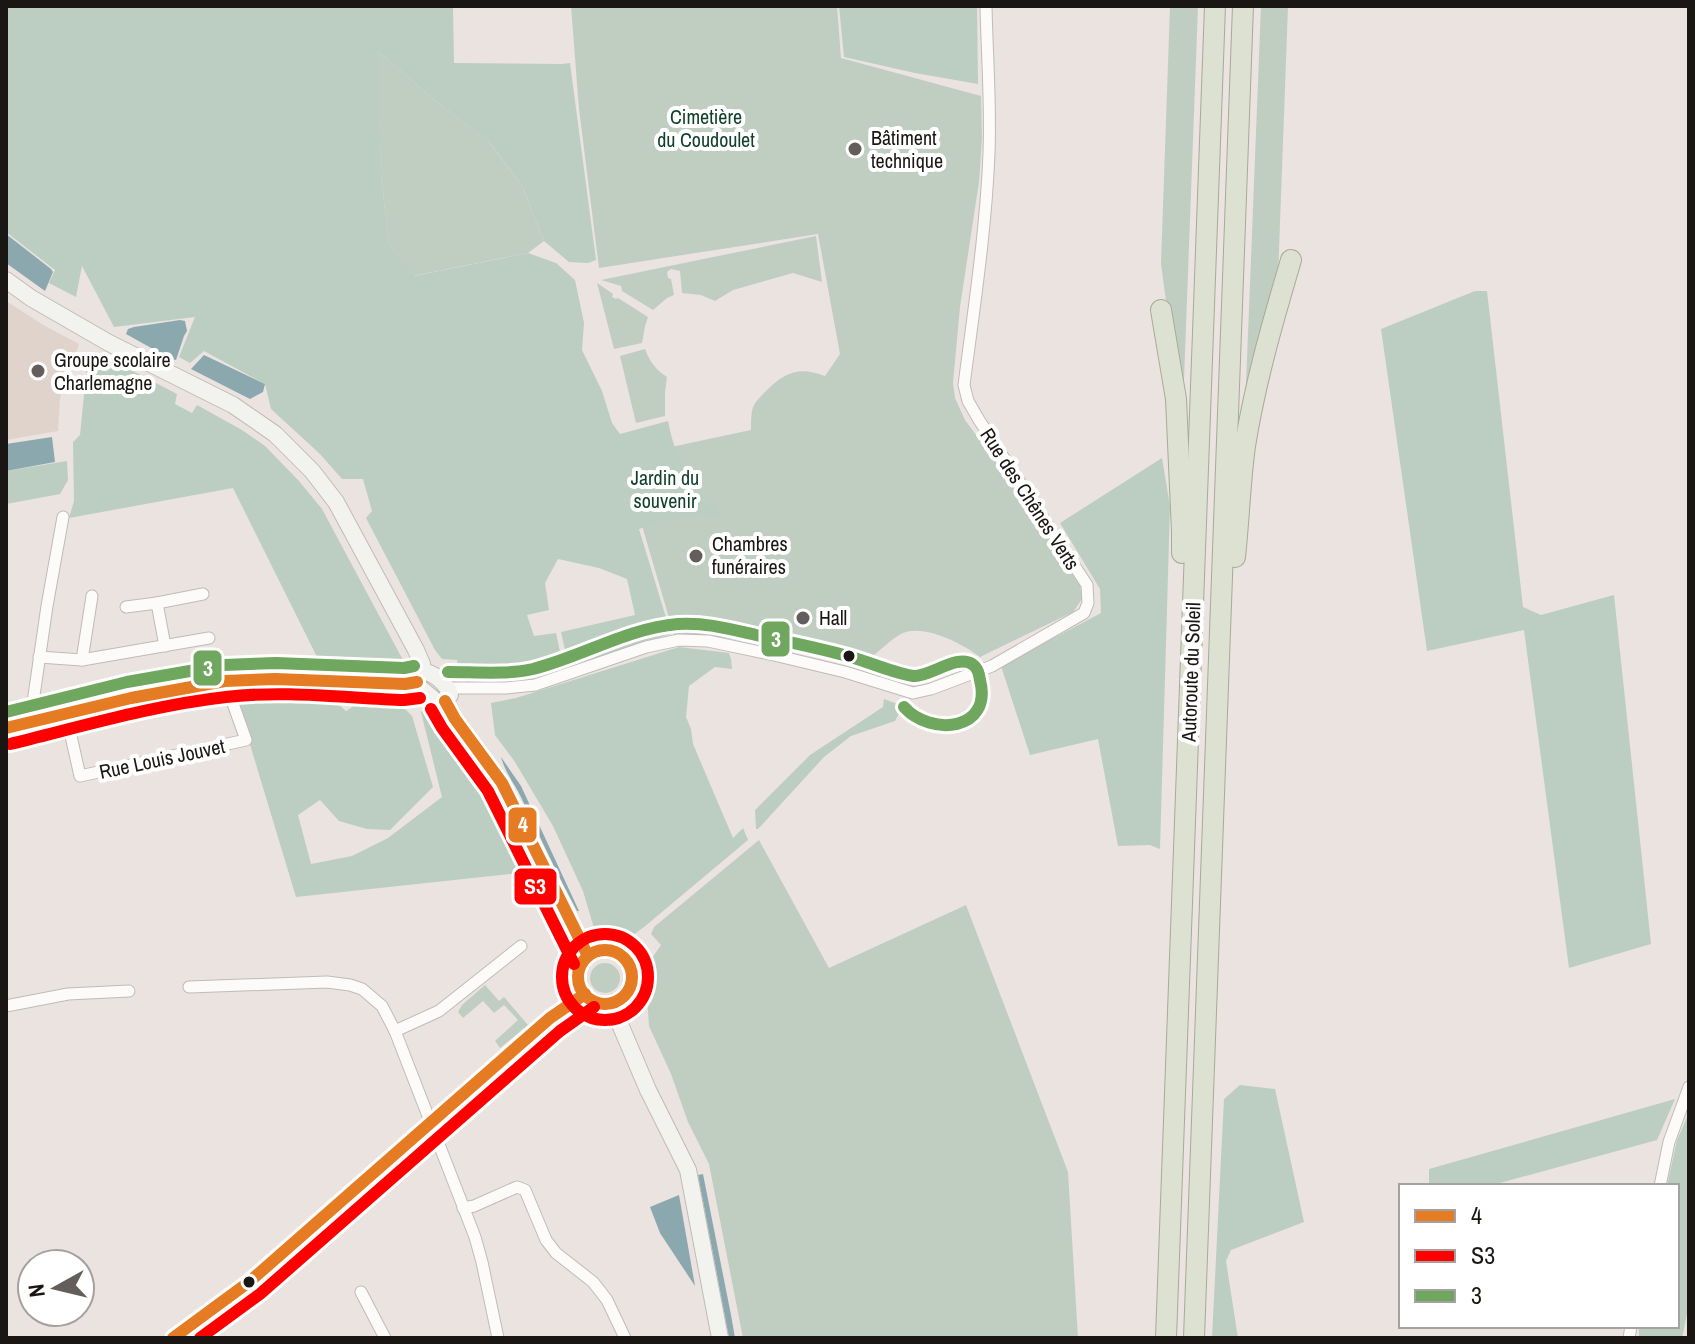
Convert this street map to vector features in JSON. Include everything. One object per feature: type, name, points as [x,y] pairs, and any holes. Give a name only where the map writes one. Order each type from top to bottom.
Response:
[{"type":"highway","name":"Autoroute du Soleil","points":[[1166,1338],[1215,6]]},
{"type":"highway","name":"Autoroute du Soleil","points":[[1194,1338],[1243,6]]},
{"type":"highway","points":[[1219,640],[1231,588],[1251,415],[1291,260]]},
{"type":"highway","points":[[1161,310],[1176,399],[1182,531],[1173,796],[1184,849]]},
{"type":"street","name":"Rue des Chênes Verts","points":[[446,695],[535,685],[646,647],[679,640],[708,641],[774,655],[913,693],[992,666],[1084,613],[1088,603],[1087,585],[979,420],[968,401],[964,385],[989,152],[986,6]]},
{"type":"street","points":[[6,280],[109,343],[233,405],[275,434],[312,471],[336,502],[416,650],[422,664],[420,677]]},
{"type":"street","points":[[30,723],[63,517]]},
{"type":"street","points":[[126,607],[203,594]]},
{"type":"street","points":[[82,660],[92,596]]},
{"type":"street","points":[[157,603],[165,646]]},
{"type":"street","points":[[39,657],[82,660],[209,638]]},
{"type":"street","points":[[6,728],[131,698],[225,681],[275,679],[405,684],[430,673],[446,695],[455,719],[502,783],[588,956]]},
{"type":"street","name":"Rue Louis Jouvet","points":[[66,714],[80,776],[246,740],[225,681]]},
{"type":"street","points":[[395,1031],[439,1011],[521,946]]},
{"type":"street","points":[[610,950],[624,958],[632,977],[623,997],[614,1002],[598,1003],[585,994],[580,987],[579,970],[588,956],[610,950]]},
{"type":"street","points":[[189,987],[327,982],[362,989],[382,1006],[395,1031],[482,1262],[498,1338]]},
{"type":"street","points":[[6,1006],[68,994],[129,991]]},
{"type":"street","points":[[173,1338],[249,1282],[550,1018],[585,994]]},
{"type":"street","points":[[614,1002],[619,1022],[648,1090],[688,1170],[720,1338]]},
{"type":"street","points":[[1660,1184],[1669,1142],[1689,1087]]},
{"type":"street","points":[[463,1208],[517,1187],[525,1190],[546,1240],[556,1253],[593,1282],[607,1300],[625,1338]]},
{"type":"street","points":[[361,1292],[385,1338]]},
{"type":"shaded area","name":"Groupe scolaire Charlemagne","points":[[6,301],[79,344],[60,398],[58,431],[6,440]]},
{"type":"green space","name":"Jardin du souvenir","points":[[6,6],[453,6],[454,63],[570,63],[596,260],[588,263],[569,262],[544,241],[522,185],[489,142],[378,51],[381,176],[389,244],[414,276],[528,253],[556,263],[575,280],[584,323],[582,350],[602,391],[612,423],[620,434],[668,421],[678,456],[701,484],[702,501],[713,503],[721,513],[718,518],[699,514],[639,529],[671,634],[569,668],[561,632],[635,615],[627,579],[599,568],[558,559],[545,583],[549,610],[527,615],[534,636],[556,633],[564,670],[509,684],[468,683],[459,673],[457,660],[442,659],[366,518],[372,511],[363,479],[342,479],[271,409],[265,384],[204,351],[190,363],[179,357],[195,317],[114,327],[82,266],[76,297],[49,283],[55,270],[6,232]]},
{"type":"green space","name":"Cimetière du Coudoulet","points":[[571,6],[837,6],[841,58],[981,96],[979,182],[960,307],[953,383],[955,398],[965,420],[1080,584],[1082,599],[1073,612],[980,657],[964,646],[933,633],[912,631],[899,635],[863,664],[752,642],[674,635],[624,457],[751,430],[754,405],[774,384],[793,372],[808,371],[825,376],[840,354],[818,234],[599,268],[579,109]]},
{"type":"green space","points":[[839,6],[977,6],[978,84],[844,57]]},
{"type":"green space","points":[[1170,6],[1198,6],[1183,406],[1180,406],[1161,264]]},
{"type":"green space","points":[[1261,6],[1288,6],[1278,278],[1245,410]]},
{"type":"green space","points":[[377,50],[488,141],[522,185],[544,241],[528,253],[413,276],[389,244],[381,176]]},
{"type":"green space","points":[[816,236],[822,282],[793,273],[733,290],[715,301],[701,295],[682,293],[680,271],[671,269],[667,272],[674,295],[653,310],[622,291],[621,286],[601,280]]},
{"type":"green space","points":[[597,283],[613,294],[612,297],[648,317],[642,343],[614,349]]},
{"type":"green space","points":[[1475,291],[1487,291],[1523,607],[1541,615],[1614,595],[1651,944],[1569,968],[1524,630],[1427,651],[1381,329]]},
{"type":"green space","points":[[645,349],[654,365],[667,377],[665,416],[636,423],[620,356]]},
{"type":"green space","points":[[96,352],[177,394],[175,404],[192,413],[197,405],[242,430],[265,446],[299,481],[322,509],[404,662],[405,675],[338,669],[338,656],[323,661],[323,669],[233,488],[69,518],[74,501],[73,442],[80,435],[88,355]]},
{"type":"green space","points":[[1162,458],[1170,506],[1160,849],[1150,845],[1118,846],[1098,739],[1030,755],[1001,666],[1101,613],[1100,589],[1060,523]]},
{"type":"green space","points":[[67,461],[68,480],[60,494],[6,504],[6,471]]},
{"type":"green space","points":[[679,647],[729,653],[732,669],[715,667],[689,686],[686,717],[693,744],[733,838],[743,828],[748,840],[626,940],[612,935],[596,935],[583,891],[553,826],[495,735],[491,703]]},
{"type":"green space","points":[[273,685],[313,688],[346,711],[355,705],[403,707],[412,716],[433,787],[390,830],[367,829],[339,821],[320,800],[298,815],[311,864],[352,856],[388,838],[442,797],[421,712],[426,706],[472,764],[496,805],[528,872],[296,897],[233,688]]},
{"type":"green space","points":[[884,699],[903,706],[895,721],[851,736],[824,757],[756,829],[755,810],[810,755],[883,707]]},
{"type":"green space","points":[[759,840],[829,968],[966,905],[1068,1172],[1078,1338],[743,1338],[709,1164],[688,1122],[649,1026],[645,968],[661,945],[651,934],[654,927]]},
{"type":"green space","points":[[605,963],[611,964],[619,972],[619,984],[611,992],[605,993],[599,992],[591,984],[590,978],[591,972],[599,964]]},
{"type":"green space","points":[[485,985],[499,1001],[504,997],[528,1025],[500,1048],[495,1041],[518,1020],[504,1005],[494,1013],[483,1001],[463,1018],[458,1012]]},
{"type":"green space","points":[[1240,1085],[1275,1089],[1304,1222],[1231,1250],[1226,1261],[1238,1338],[1212,1338],[1224,1099]]},
{"type":"green space","points":[[1675,1099],[1657,1140],[1496,1184],[1429,1184],[1429,1169]]},
{"type":"green space","points":[[1689,1113],[1689,1304],[1682,1338],[1639,1338],[1639,1328],[1679,1328],[1679,1184],[1667,1184],[1677,1140]]},
{"type":"water","points":[[6,234],[51,269],[53,272],[45,291],[6,263]]},
{"type":"water","points":[[185,321],[187,331],[176,360],[126,334],[128,329],[134,327]]},
{"type":"water","points":[[204,355],[265,384],[263,392],[250,399],[191,369]]},
{"type":"water","points":[[52,437],[55,462],[6,471],[6,444]]},
{"type":"water","points":[[501,757],[521,786],[579,911],[562,883]]},
{"type":"water","points":[[703,1174],[735,1338],[729,1338],[698,1175]]},
{"type":"water","points":[[679,1195],[695,1286],[660,1233],[650,1207]]},
{"type":"transit line","name":"3","points":[[448,672],[501,673],[533,669],[641,631],[678,624],[717,626],[816,648],[915,676],[959,662],[972,664],[977,669],[982,697],[969,719],[957,724],[929,723],[904,707]]},
{"type":"transit line","name":"3","points":[[6,712],[127,682],[224,665],[414,666]]},
{"type":"transit line","name":"4","points":[[6,728],[131,698],[225,681],[417,682]]},
{"type":"transit line","name":"S3","points":[[10,744],[144,711],[226,697],[292,694],[404,700],[420,698]]},
{"type":"transit line","name":"4","points":[[445,701],[502,783],[588,956]]},
{"type":"transit line","name":"S3","points":[[431,709],[488,791],[574,964]]},
{"type":"transit line","name":"S3","points":[[605,934],[621,938],[635,947],[644,961],[648,977],[644,993],[635,1007],[621,1016],[605,1020],[589,1016],[575,1007],[566,993],[562,977],[566,961],[575,947],[589,938],[605,934]]},
{"type":"transit line","name":"4","points":[[605,950],[624,958],[632,977],[624,996],[605,1004],[586,996],[578,977],[586,958],[605,950]]},
{"type":"transit line","name":"4","points":[[173,1338],[249,1282],[550,1018],[585,994]]},
{"type":"transit line","name":"S3","points":[[200,1338],[260,1294],[560,1031],[594,1007]]},
{"type":"place","name":"Bâtiment technique","points":[[855,149]]},
{"type":"place","name":"Groupe scolaire Charlemagne","points":[[38,371]]},
{"type":"place","name":"Chambres funéraires","points":[[696,556]]},
{"type":"place","name":"Hall","points":[[803,618]]}]
